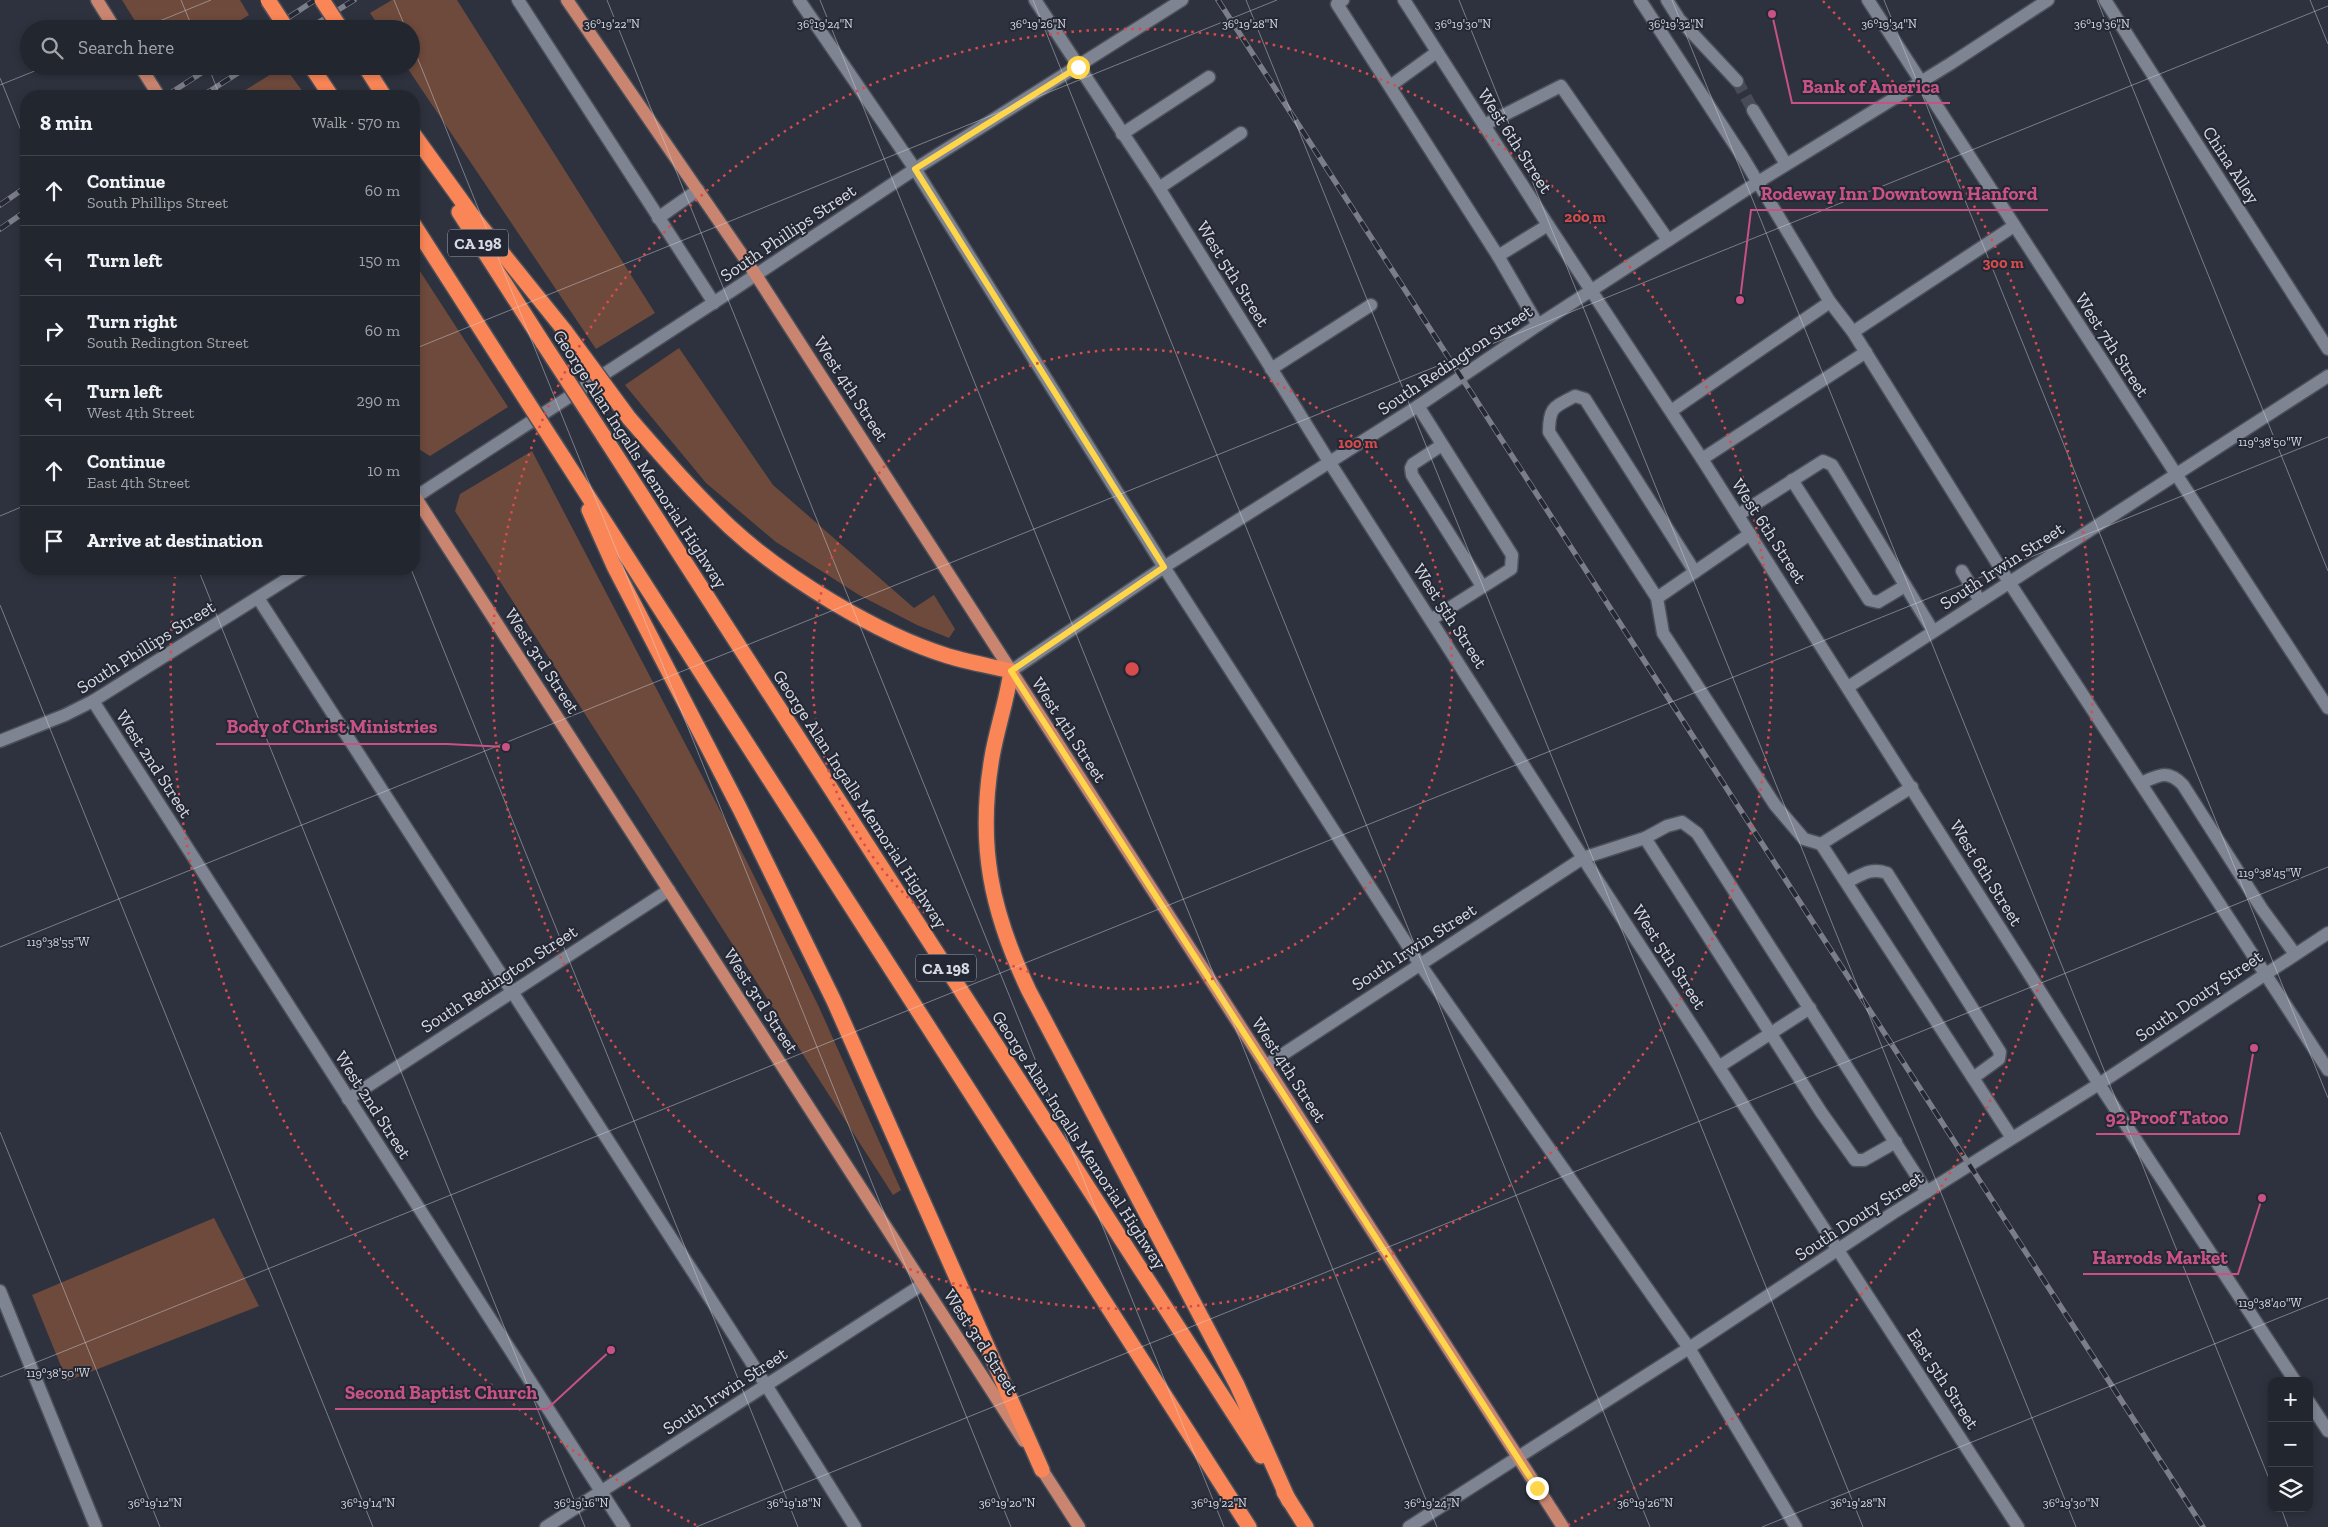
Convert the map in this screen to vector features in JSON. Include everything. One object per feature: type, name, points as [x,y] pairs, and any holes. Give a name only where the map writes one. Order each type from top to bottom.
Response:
[{"type":"highway","points":[[268,0],[281,20]]},
{"type":"highway","points":[[322,0],[335,20]]},
{"type":"highway","points":[[317,75],[326,90]]},
{"type":"highway","points":[[371,75],[381,90]]},
{"type":"highway","points":[[420,143],[474,218],[565,331],[629,418],[678,474],[730,527],[801,582],[880,627],[948,656],[1011,671],[1006,703],[992,760],[986,821],[990,879],[1004,935],[1029,991],[1237,1385],[1290,1501]]},
{"type":"highway","name":"George Alan Ingalls Memorial Highway","points":[[420,151],[1306,1527]]},
{"type":"highway","name":"CA 198","points":[[420,234],[1249,1527]]},
{"type":"highway","points":[[566,461],[614,566],[740,809],[834,1001],[1042,1470]]},
{"type":"main road","points":[[97,0],[109,20]]},
{"type":"main road","name":"West 4th Street","points":[[567,0],[756,275],[1563,1527]]},
{"type":"main road","points":[[146,75],[155,90]]},
{"type":"main road","name":"West 3rd Street","points":[[420,506],[1079,1527]]},
{"type":"street","points":[[518,0],[714,303]]},
{"type":"street","points":[[799,0],[915,169],[1164,567],[1420,963],[1689,1348],[1796,1527]]},
{"type":"street","name":"West 5th Street","points":[[1034,0],[1159,188],[1330,463],[1432,619],[1583,858],[1839,1250]]},
{"type":"street","name":"South Phillips Street","points":[[420,493],[714,303],[915,169],[1182,0]]},
{"type":"street","points":[[1343,0],[1337,4],[1498,256],[1538,325]]},
{"type":"street","name":"West 6th Street","points":[[1404,0],[1548,225],[1738,515],[1912,787],[2098,1084],[2292,1377]]},
{"type":"street","points":[[1640,0],[1758,182],[1830,302],[1866,352],[2009,582],[2328,1070]]},
{"type":"street","points":[[1667,0],[1679,19],[1737,81]]},
{"type":"street","name":"West 7th Street","points":[[1868,0],[2328,708]]},
{"type":"street","name":"South Redington Street","points":[[1011,671],[1164,567],[1418,406],[1668,240],[2048,0]]},
{"type":"street","name":"China Alley","points":[[2105,0],[2328,349]]},
{"type":"street","points":[[1390,86],[1438,52]]},
{"type":"street","points":[[1122,134],[1209,77]]},
{"type":"street","points":[[1484,125],[1561,86],[1668,240]]},
{"type":"street","points":[[1753,110],[1786,164]]},
{"type":"street","points":[[1159,188],[1241,133]]},
{"type":"street","points":[[658,218],[698,190]]},
{"type":"street","points":[[1498,256],[1548,225]]},
{"type":"street","points":[[1853,332],[2014,226]]},
{"type":"street","points":[[1671,411],[1830,302]]},
{"type":"street","points":[[1271,369],[1371,305]]},
{"type":"street","points":[[1702,459],[1866,352]]},
{"type":"street","name":"South Irwin Street","points":[[1848,687],[2328,376]]},
{"type":"street","points":[[1695,572],[1585,399],[1575,396],[1557,405],[1548,415],[1548,432],[1657,598],[1663,633],[1776,805],[1804,839],[1821,844],[2012,1138]]},
{"type":"street","points":[[1418,406],[1512,555],[1511,568],[1432,619]]},
{"type":"street","points":[[1442,445],[1412,464],[1412,475],[1482,586]]},
{"type":"street","points":[[1738,515],[1823,461],[1832,465],[1933,631]]},
{"type":"street","points":[[1792,480],[1869,600],[1878,602],[1905,586]]},
{"type":"street","points":[[1657,598],[1750,534]]},
{"type":"street","points":[[1962,571],[1980,601]]},
{"type":"street","name":"South Phillips Street","points":[[0,741],[65,715],[93,701],[294,575]]},
{"type":"street","points":[[258,598],[766,1385],[855,1527]]},
{"type":"street","name":"West 2nd Street","points":[[93,701],[624,1527]]},
{"type":"street","points":[[2141,783],[2162,774],[2175,776],[2183,785],[2253,895],[2295,954]]},
{"type":"street","points":[[1821,844],[1912,787]]},
{"type":"street","name":"South Irwin Street","points":[[1265,1066],[1583,858],[1645,838],[1667,826],[1682,822],[1697,833],[1810,1008]]},
{"type":"street","points":[[1645,838],[1821,1112],[1855,1160],[1864,1160],[1896,1142]]},
{"type":"street","points":[[1847,882],[1868,871],[1877,869],[1886,873],[1892,881],[2000,1052],[1998,1059],[1973,1078]]},
{"type":"street","name":"South Redington Street","points":[[348,1099],[669,890]]},
{"type":"street","name":"South Douty Street","points":[[1409,1527],[1689,1348],[1927,1192],[2098,1084],[2264,973],[2328,933]]},
{"type":"street","points":[[1720,1066],[1810,1008],[1927,1192]]},
{"type":"street","name":"East 5th Street","points":[[1839,1250],[2018,1527]]},
{"type":"street","name":"South Irwin Street","points":[[546,1527],[923,1284]]},
{"type":"street","points":[[0,1291],[96,1527]]},
{"type":"street","points":[[2313,1408],[2328,1431]]},
{"type":"shaded area","points":[[122,0],[240,0],[249,15],[241,20],[134,20]]},
{"type":"shaded area","points":[[392,0],[457,0],[655,313],[596,349],[412,75],[420,75],[420,20],[375,20],[370,13]]},
{"type":"shaded area","points":[[270,75],[291,75],[302,90],[246,90]]},
{"type":"shaded area","points":[[420,271],[508,407],[430,456],[420,450]]},
{"type":"shaded area","points":[[679,348],[773,485],[914,608],[934,595],[955,629],[949,638],[917,625],[859,595],[776,542],[706,483],[625,385]]},
{"type":"shaded area","points":[[532,451],[746,860],[818,1005],[901,1190],[893,1195],[455,511],[460,494]]},
{"type":"shaded area","points":[[214,1218],[259,1306],[67,1381],[32,1295]]},
{"type":"tunnel","points":[[1737,81],[1753,110]]},
{"type":"railway","points":[[285,20],[315,0]]},
{"type":"railway","points":[[322,20],[354,0]]},
{"type":"railway","points":[[1218,0],[2203,1527]]},
{"type":"railway","points":[[175,90],[198,75]]},
{"type":"railway","points":[[211,90],[235,75]]},
{"type":"railway","points":[[0,205],[20,191]]},
{"type":"railway","points":[[0,229],[20,215]]},
{"type":"place","name":"Bank of America","points":[[1772,14]]},
{"type":"place","name":"Rodeway Inn Downtown Hanford","points":[[1740,300]]},
{"type":"place","name":"Body of Christ Ministries","points":[[506,747]]},
{"type":"place","name":"92 Proof Tatoo","points":[[2254,1048]]},
{"type":"place","name":"Harrods Market","points":[[2262,1198]]},
{"type":"place","name":"Second Baptist Church","points":[[611,1350]]},
{"type":"route","points":[[1078,67],[915,169],[1164,567],[1011,671],[1537,1488]]}]
